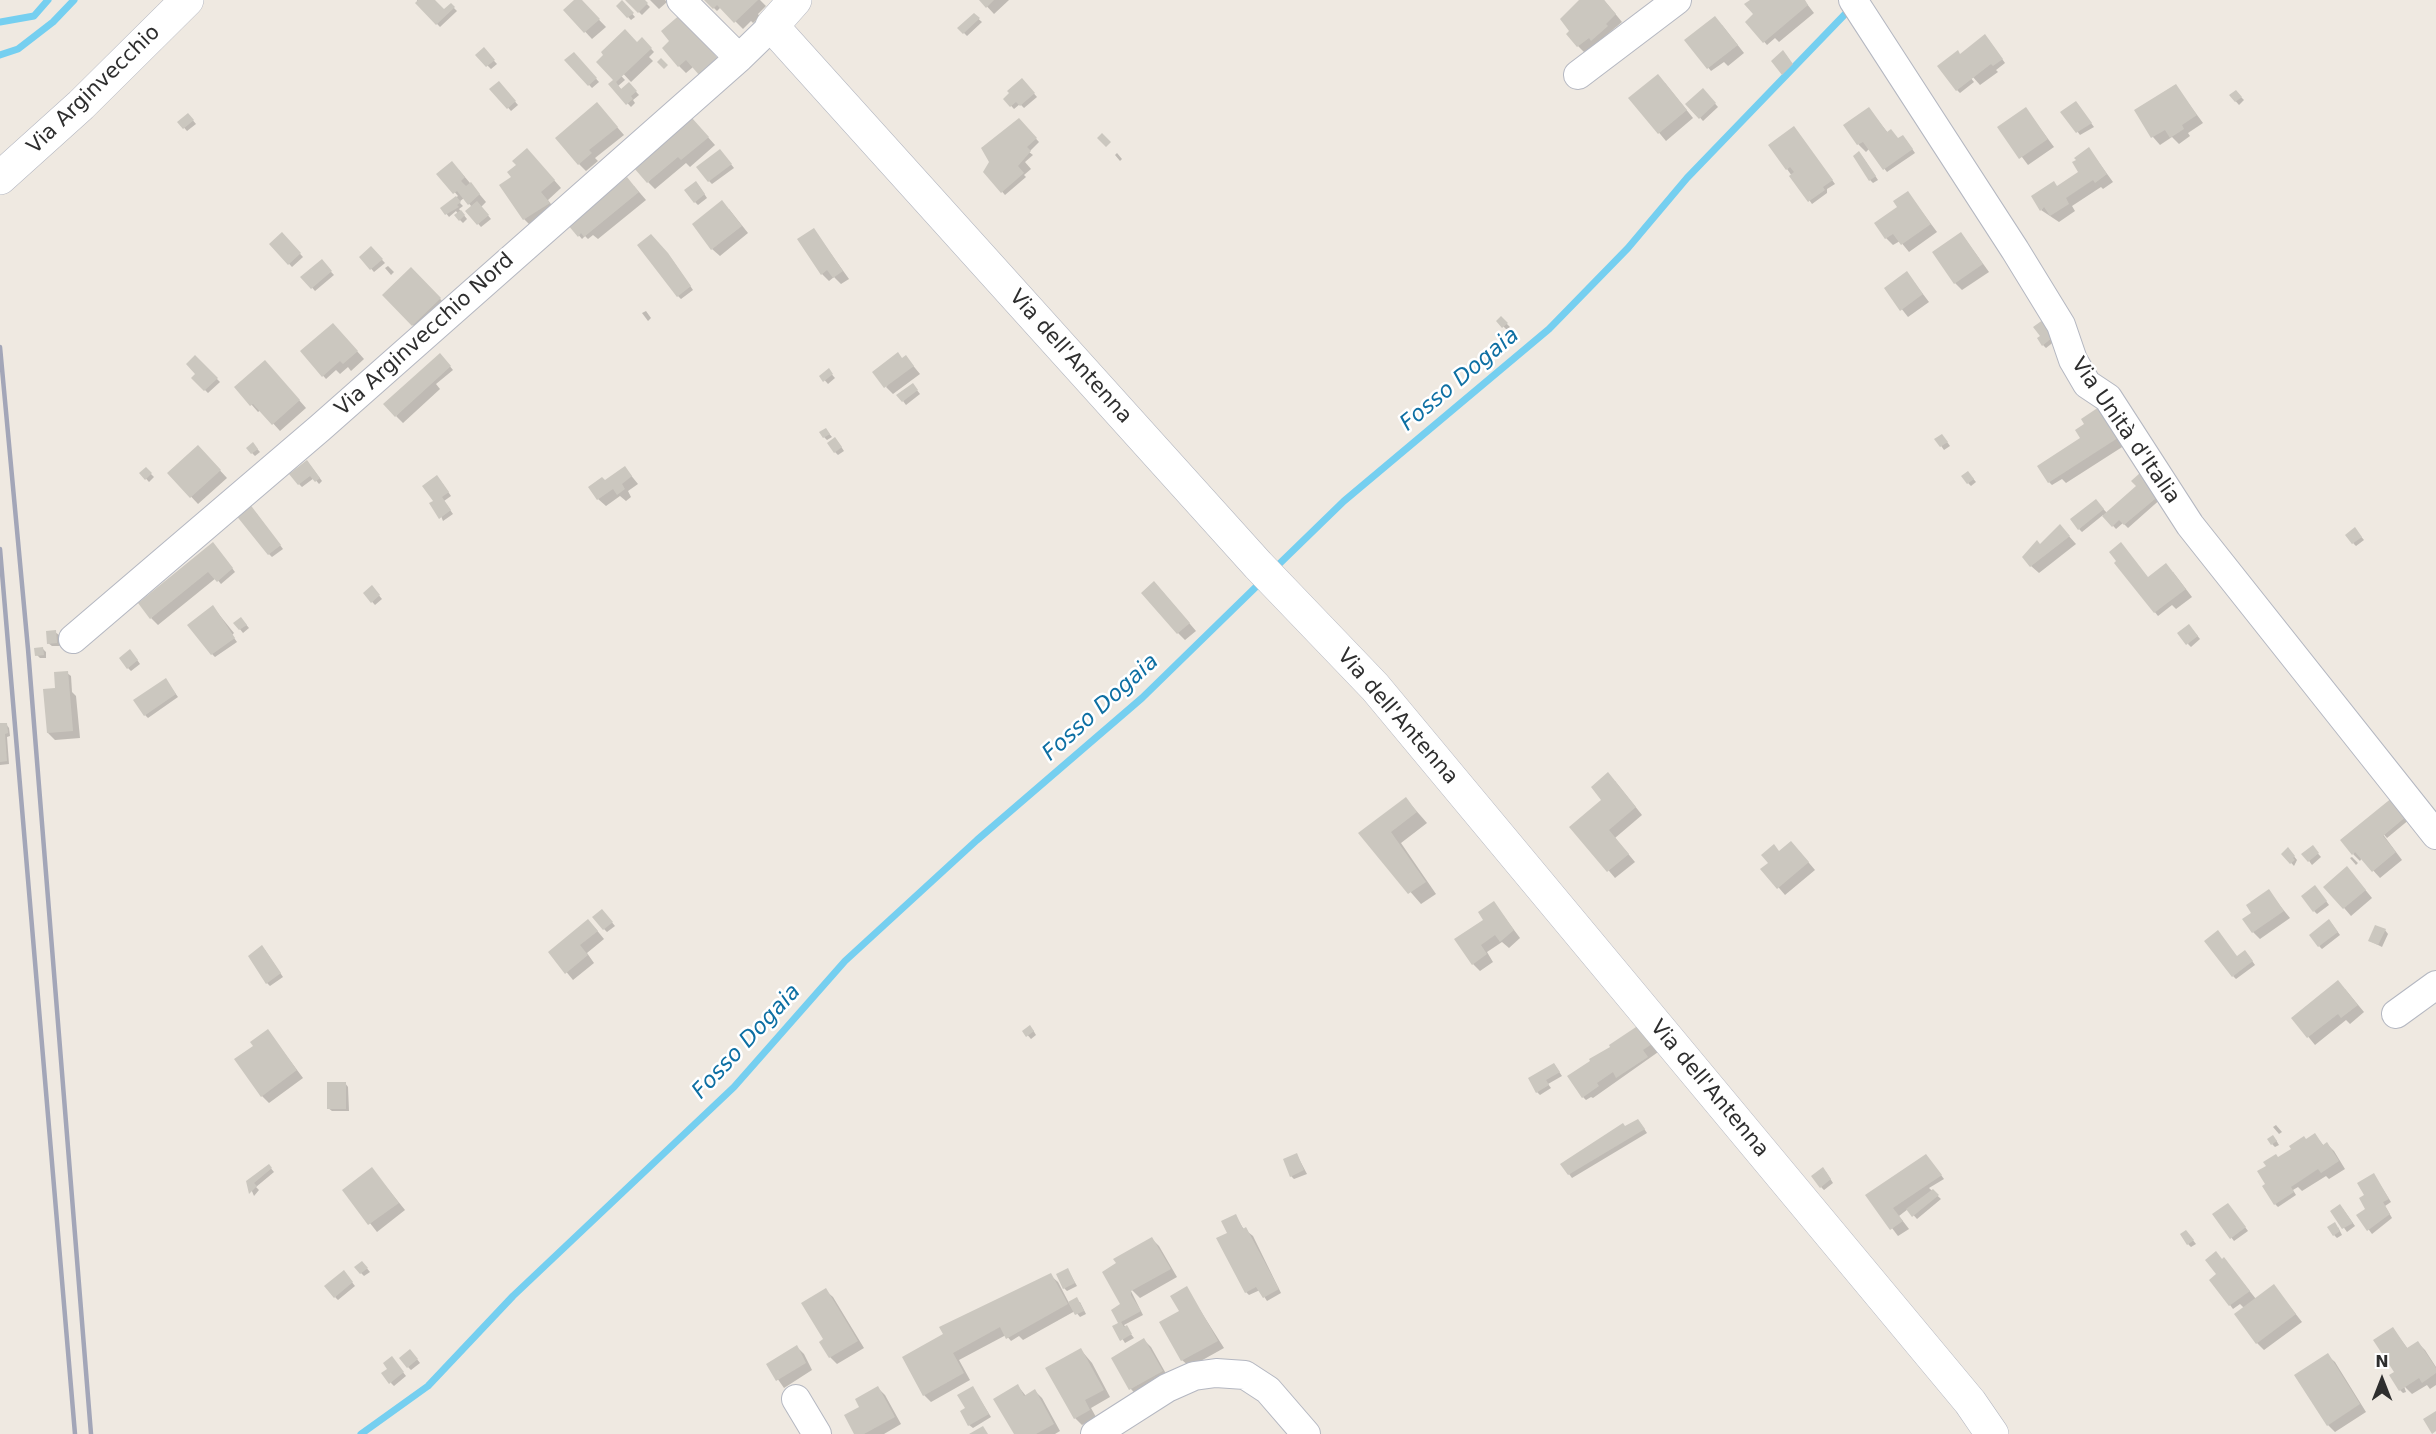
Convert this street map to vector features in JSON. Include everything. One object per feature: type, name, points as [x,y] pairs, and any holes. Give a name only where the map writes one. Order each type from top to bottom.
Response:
[{"type":"street","name":"Via Arginvecchio","points":[[0,178],[81,105],[187,0]]},
{"type":"street","points":[[681,0],[739,58]]},
{"type":"street","points":[[771,26],[795,0]]},
{"type":"street","points":[[1578,75],[1668,3]]},
{"type":"street","name":"Via Unità d'Italia","points":[[1858,7],[2015,250],[2061,326],[2073,360],[2087,384],[2108,398],[2190,525],[2436,835]]},
{"type":"street","name":"Via Arginvecchio Nord","points":[[74,639],[320,428],[739,58],[771,26]]},
{"type":"street","name":"Via dell'Antenna","points":[[771,26],[1268,576],[1375,687],[1970,1402],[1992,1434]]},
{"type":"street","points":[[2396,1014],[2436,984]]},
{"type":"street","points":[[1095,1434],[1167,1388],[1194,1376],[1216,1373],[1245,1375],[1268,1390],[1306,1434]]},
{"type":"street","points":[[796,1399],[817,1434]]},
{"type":"building","points":[[418,0],[435,0],[444,9],[451,3],[455,7],[436,25],[415,3]]},
{"type":"building","points":[[574,0],[582,0],[600,19],[584,33],[563,10]]},
{"type":"building","points":[[622,0],[634,13],[627,18],[616,6]]},
{"type":"building","points":[[625,0],[645,0],[648,3],[638,13]]},
{"type":"building","points":[[704,0],[758,0],[734,23],[717,5],[713,9]]},
{"type":"building","points":[[979,0],[994,0],[986,8]]},
{"type":"building","points":[[1579,0],[1604,0],[1616,14],[1606,24],[1608,26],[1591,41],[1589,38],[1577,47],[1566,34],[1569,31],[1560,19]]},
{"type":"building","points":[[1750,0],[1805,0],[1808,5],[1763,43],[1745,22],[1753,14],[1744,4]]},
{"type":"building","points":[[682,13],[719,60],[700,76],[686,60],[678,67],[662,48],[669,41],[661,31]]},
{"type":"building","points":[[974,13],[980,18],[963,34],[957,28]]},
{"type":"building","points":[[1715,16],[1738,45],[1707,69],[1684,40]]},
{"type":"building","points":[[625,29],[637,42],[642,37],[652,48],[616,82],[621,89],[629,82],[637,91],[626,105],[608,84],[613,80],[596,62],[603,55],[601,52]]},
{"type":"building","points":[[1985,34],[2003,59],[1993,66],[1991,64],[1956,91],[1937,66],[1958,50],[1960,54]]},
{"type":"building","points":[[484,47],[495,60],[486,67],[475,55]]},
{"type":"building","points":[[1783,50],[1793,64],[1782,75],[1771,61]]},
{"type":"building","points":[[574,52],[597,78],[588,86],[564,60]]},
{"type":"building","points":[[661,58],[668,65],[664,69],[657,62]]},
{"type":"building","points":[[1658,74],[1687,110],[1658,134],[1628,98]]},
{"type":"building","points":[[1022,78],[1035,93],[1020,106],[1016,102],[1010,107],[1003,99],[1009,93],[1007,91]]},
{"type":"building","points":[[499,81],[516,101],[507,109],[489,89]]},
{"type":"building","points":[[2176,84],[2197,115],[2182,125],[2184,129],[2170,138],[2165,130],[2151,138],[2134,110]]},
{"type":"building","points":[[1703,88],[1716,103],[1699,119],[1685,104]]},
{"type":"building","points":[[2236,90],[2242,97],[2235,102],[2229,95]]},
{"type":"building","points":[[2076,101],[2092,123],[2076,133],[2060,112]]},
{"type":"building","points":[[597,102],[618,127],[589,150],[592,153],[578,165],[555,138]]},
{"type":"building","points":[[1869,107],[1887,132],[1891,129],[1898,138],[1903,135],[1913,149],[1883,170],[1863,142],[1857,145],[1843,125]]},
{"type":"building","points":[[2026,107],[2048,139],[2019,159],[1997,127]]},
{"type":"building","points":[[188,113],[194,120],[183,129],[177,122]]},
{"type":"building","points":[[692,118],[709,137],[681,160],[678,157],[647,183],[634,168]]},
{"type":"building","points":[[1019,118],[1037,138],[1027,147],[1031,151],[1018,166],[1024,173],[1001,193],[983,172],[989,162],[981,148]]},
{"type":"building","points":[[1794,126],[1833,180],[1823,187],[1825,190],[1808,202],[1789,176],[1794,172],[1790,167],[1786,170],[1768,145]]},
{"type":"building","points":[[1102,133],[1111,142],[1106,147],[1097,138]]},
{"type":"building","points":[[2089,147],[2107,174],[2095,183],[2093,180],[2066,198],[2069,204],[2050,216],[2044,207],[2040,211],[2031,196],[2054,181],[2057,186],[2078,172],[2072,162]]},
{"type":"building","points":[[527,148],[555,180],[541,192],[550,203],[523,220],[499,185],[511,177],[507,172],[516,165],[512,161]]},
{"type":"building","points":[[720,149],[732,164],[708,182],[696,167]]},
{"type":"building","points":[[1859,151],[1876,176],[1869,181],[1853,156]]},
{"type":"building","points":[[452,161],[465,177],[461,181],[466,186],[471,182],[480,194],[468,205],[457,191],[453,194],[436,174]]},
{"type":"building","points":[[627,177],[639,192],[584,237],[581,233],[578,237],[568,225]]},
{"type":"building","points":[[696,181],[705,194],[694,203],[684,190]]},
{"type":"building","points":[[1908,191],[1931,224],[1901,245],[1893,234],[1885,239],[1874,223],[1897,207],[1893,201]]},
{"type":"building","points":[[456,196],[461,202],[457,205],[459,207],[445,215],[440,208]]},
{"type":"building","points":[[722,200],[742,226],[711,250],[692,224]]},
{"type":"building","points":[[477,201],[489,215],[477,225],[465,211]]},
{"type":"building","points":[[461,210],[465,215],[459,221],[454,215]]},
{"type":"building","points":[[814,228],[843,271],[833,278],[827,270],[821,275],[797,239]]},
{"type":"building","points":[[282,232],[301,253],[288,265],[269,244]]},
{"type":"building","points":[[1961,232],[1983,264],[1954,284],[1932,252]]},
{"type":"building","points":[[651,234],[668,253],[691,286],[677,297],[637,245]]},
{"type":"building","points":[[371,246],[383,259],[370,270],[359,257]]},
{"type":"building","points":[[322,259],[332,271],[311,289],[300,277]]},
{"type":"building","points":[[411,267],[441,298],[412,326],[382,295]]},
{"type":"building","points":[[1907,271],[1923,294],[1900,311],[1884,288]]},
{"type":"building","points":[[1501,316],[1508,323],[1502,328],[1496,321]]},
{"type":"building","points":[[2047,317],[2058,333],[2042,346],[2037,338],[2040,336],[2033,327]]},
{"type":"building","points":[[333,323],[358,351],[343,364],[340,361],[322,377],[300,351]]},
{"type":"building","points":[[898,352],[902,358],[906,355],[914,366],[884,388],[872,372]]},
{"type":"building","points":[[440,353],[451,366],[395,417],[383,404]]},
{"type":"building","points":[[195,355],[218,378],[204,391],[191,378],[195,374],[186,364]]},
{"type":"building","points":[[265,360],[300,400],[272,425],[253,404],[250,406],[234,387]]},
{"type":"building","points":[[829,368],[833,374],[823,382],[819,376]]},
{"type":"building","points":[[913,383],[918,390],[902,402],[896,395]]},
{"type":"building","points":[[2105,403],[2124,434],[2048,483],[2037,466],[2080,438],[2075,430],[2084,424],[2081,419]]},
{"type":"building","points":[[826,428],[830,434],[823,438],[819,432]]},
{"type":"building","points":[[1942,434],[1948,442],[1940,447],[1934,439]]},
{"type":"building","points":[[835,437],[842,447],[834,453],[827,443]]},
{"type":"building","points":[[253,442],[258,449],[251,454],[246,448]]},
{"type":"building","points":[[198,445],[221,470],[190,498],[167,473]]},
{"type":"building","points":[[307,460],[320,478],[315,482],[310,476],[298,485],[289,474]]},
{"type":"building","points":[[625,466],[632,476],[622,484],[625,489],[617,495],[613,489],[597,500],[588,487],[602,477],[605,480]]},
{"type":"building","points":[[146,467],[152,473],[145,480],[139,473]]},
{"type":"building","points":[[1968,471],[1974,479],[1967,484],[1961,476]]},
{"type":"building","points":[[2140,473],[2161,494],[2124,525],[2119,520],[2112,527],[2102,516],[2136,486],[2131,481]]},
{"type":"building","points":[[437,475],[449,492],[442,497],[451,510],[439,519],[429,503],[433,501],[422,486]]},
{"type":"building","points":[[2096,499],[2104,509],[2078,530],[2070,519]]},
{"type":"building","points":[[249,503],[281,545],[268,555],[235,514]]},
{"type":"building","points":[[2060,524],[2070,536],[2030,567],[2022,557],[2037,540],[2040,544]]},
{"type":"building","points":[[2355,527],[2362,537],[2352,544],[2345,535]]},
{"type":"building","points":[[213,542],[233,568],[217,582],[208,572],[150,619],[138,603]]},
{"type":"building","points":[[2121,542],[2148,577],[2166,563],[2186,589],[2154,613],[2114,563],[2116,561],[2109,552]]},
{"type":"building","points":[[1154,581],[1190,623],[1177,634],[1141,593]]},
{"type":"building","points":[[372,585],[380,595],[371,603],[363,593]]},
{"type":"building","points":[[213,605],[235,638],[211,655],[187,625]]},
{"type":"building","points":[[241,617],[247,625],[239,630],[233,623]]},
{"type":"building","points":[[2189,624],[2198,636],[2186,645],[2177,633]]},
{"type":"building","points":[[56,630],[57,643],[47,644],[46,631]]},
{"type":"building","points":[[43,647],[44,655],[35,656],[34,648]]},
{"type":"building","points":[[130,649],[138,660],[127,669],[119,658]]},
{"type":"building","points":[[68,671],[73,731],[47,733],[43,689],[55,688],[54,672]]},
{"type":"building","points":[[166,678],[176,694],[144,716],[133,700]]},
{"type":"building","points":[[0,723],[7,723],[8,733],[5,734],[7,761],[0,762]]},
{"type":"building","points":[[1608,772],[1636,807],[1609,830],[1629,854],[1607,872],[1569,827],[1601,800],[1591,787]]},
{"type":"building","points":[[1406,797],[1417,812],[1391,832],[1426,882],[1408,894],[1358,833]]},
{"type":"building","points":[[2393,797],[2408,815],[2383,836],[2396,852],[2372,872],[2355,852],[2352,855],[2340,840]]},
{"type":"building","points":[[1791,841],[1809,862],[1777,889],[1760,869],[1768,863],[1761,855],[1774,844],[1779,851]]},
{"type":"building","points":[[2313,845],[2319,853],[2308,862],[2301,854]]},
{"type":"building","points":[[2288,847],[2295,856],[2293,858],[2295,860],[2290,864],[2281,854]]},
{"type":"building","points":[[2347,866],[2366,890],[2343,909],[2323,887]]},
{"type":"building","points":[[2315,885],[2327,901],[2313,912],[2301,896]]},
{"type":"building","points":[[2269,889],[2284,911],[2252,933],[2242,919],[2251,913],[2246,905]]},
{"type":"building","points":[[1494,901],[1514,930],[1500,942],[1495,935],[1481,945],[1487,954],[1472,965],[1454,939],[1483,920],[1478,912]]},
{"type":"building","points":[[602,909],[613,922],[603,930],[592,917]]},
{"type":"building","points":[[588,919],[598,931],[580,945],[588,955],[565,974],[548,952]]},
{"type":"building","points":[[2329,919],[2338,932],[2318,947],[2309,935]]},
{"type":"building","points":[[2375,925],[2386,929],[2378,945],[2368,941]]},
{"type":"building","points":[[2218,930],[2237,956],[2245,950],[2253,961],[2232,977],[2204,941]]},
{"type":"building","points":[[262,945],[281,973],[266,984],[248,956]]},
{"type":"building","points":[[2338,980],[2358,1005],[2341,1018],[2338,1014],[2307,1038],[2291,1018]]},
{"type":"building","points":[[1642,1023],[1655,1042],[1643,1050],[1648,1057],[1616,1078],[1613,1072],[1597,1083],[1599,1086],[1582,1098],[1567,1076]]},
{"type":"building","points":[[1030,1025],[1034,1031],[1026,1037],[1022,1031]]},
{"type":"building","points":[[268,1029],[297,1070],[261,1097],[234,1059],[253,1046],[250,1042]]},
{"type":"building","points":[[1554,1063],[1560,1072],[1546,1080],[1549,1085],[1536,1093],[1528,1078]]},
{"type":"building","points":[[327,1082],[346,1082],[346,1109],[327,1109]]},
{"type":"building","points":[[1638,1119],[1645,1129],[1568,1175],[1560,1164],[1623,1123],[1625,1126]]},
{"type":"building","points":[[2315,1133],[2323,1145],[2327,1142],[2339,1161],[2321,1173],[2318,1169],[2291,1187],[2294,1192],[2274,1205],[2262,1186],[2265,1184],[2257,1171],[2266,1166],[2263,1162],[2276,1154],[2278,1157],[2291,1149],[2289,1146],[2304,1136],[2306,1139]]},
{"type":"building","points":[[2273,1135],[2277,1141],[2271,1145],[2267,1139]]},
{"type":"building","points":[[1297,1153],[1304,1170],[1290,1177],[1283,1159]]},
{"type":"building","points":[[1926,1154],[1942,1175],[1893,1208],[1903,1221],[1890,1230],[1865,1195]]},
{"type":"building","points":[[269,1164],[272,1168],[254,1183],[257,1186],[249,1194],[246,1181]]},
{"type":"building","points":[[372,1167],[399,1203],[368,1225],[342,1190]]},
{"type":"building","points":[[1823,1167],[1831,1179],[1820,1188],[1811,1176]]},
{"type":"building","points":[[2374,1173],[2389,1199],[2383,1202],[2390,1214],[2367,1231],[2356,1215],[2365,1209],[2359,1198],[2364,1195],[2357,1183]]},
{"type":"building","points":[[1933,1189],[1939,1195],[1912,1217],[1906,1209]]},
{"type":"building","points":[[2228,1203],[2246,1227],[2230,1239],[2212,1214]]},
{"type":"building","points":[[2340,1204],[2353,1223],[2342,1229],[2330,1211]]},
{"type":"building","points":[[1236,1214],[1243,1229],[1246,1227],[1279,1289],[1263,1298],[1256,1287],[1245,1293],[1216,1238],[1227,1233],[1221,1221]]},
{"type":"building","points":[[2335,1222],[2340,1231],[2333,1236],[2327,1227]]},
{"type":"building","points":[[2186,1230],[2194,1240],[2187,1245],[2180,1234]]},
{"type":"building","points":[[1152,1237],[1171,1269],[1131,1291],[1141,1311],[1121,1322],[1124,1327],[1127,1325],[1132,1334],[1120,1341],[1112,1326],[1118,1323],[1111,1310],[1120,1304],[1102,1272],[1116,1263],[1113,1259]]},
{"type":"building","points":[[2216,1251],[2222,1259],[2224,1257],[2250,1291],[2229,1306],[2209,1280],[2216,1274],[2205,1260]]},
{"type":"building","points":[[362,1261],[368,1268],[360,1274],[354,1267]]},
{"type":"building","points":[[1068,1268],[1075,1283],[1063,1289],[1056,1274]]},
{"type":"building","points":[[344,1270],[353,1282],[334,1298],[324,1286]]},
{"type":"building","points":[[1051,1273],[1068,1304],[1006,1339],[1000,1327],[953,1353],[964,1373],[923,1396],[902,1357],[943,1334],[939,1327]]},
{"type":"building","points":[[2274,1284],[2296,1314],[2256,1344],[2234,1314]]},
{"type":"building","points":[[1187,1286],[1218,1341],[1181,1361],[1159,1322],[1179,1311],[1170,1296]]},
{"type":"building","points":[[826,1288],[858,1341],[829,1358],[819,1342],[823,1339],[801,1303]]},
{"type":"building","points":[[1077,1297],[1084,1311],[1075,1315],[1068,1302]]},
{"type":"building","points":[[2393,1327],[2407,1348],[2418,1341],[2436,1368],[2436,1373],[2422,1383],[2419,1378],[2399,1391],[2389,1375],[2394,1372],[2373,1340]]},
{"type":"building","points":[[1144,1338],[1163,1371],[1129,1390],[1111,1358]]},
{"type":"building","points":[[797,1345],[806,1363],[776,1381],[766,1364]]},
{"type":"building","points":[[1081,1348],[1104,1390],[1085,1400],[1090,1410],[1074,1419],[1045,1368]]},
{"type":"building","points":[[410,1349],[418,1359],[407,1368],[399,1358]]},
{"type":"building","points":[[2328,1353],[2360,1404],[2327,1426],[2294,1375]]},
{"type":"building","points":[[392,1356],[404,1372],[389,1384],[381,1373],[387,1369],[383,1363]]},
{"type":"building","points":[[1018,1384],[1024,1396],[1035,1389],[1054,1424],[1036,1434],[1014,1434],[993,1399]]},
{"type":"building","points":[[878,1386],[895,1417],[864,1434],[854,1434],[844,1415],[859,1407],[855,1399]]},
{"type":"building","points":[[973,1386],[989,1414],[968,1426],[960,1411],[965,1408],[957,1395]]},
{"type":"building","points":[[2436,1411],[2436,1431],[2432,1434],[2423,1419]]},
{"type":"building","points":[[983,1426],[988,1434],[969,1434]]},
{"type":"waterway","points":[[0,22],[34,16],[48,0]]},
{"type":"waterway","points":[[0,55],[18,49],[53,22],[74,0]]},
{"type":"waterway","name":"Fosso Dogaia","points":[[1274,569],[1344,501],[1549,329],[1628,248],[1687,178],[1850,9]]},
{"type":"waterway","name":"Fosso Dogaia","points":[[361,1434],[428,1386],[513,1296],[734,1087],[845,961],[977,840],[1142,698],[1262,581]]},
{"type":"railway","points":[[0,347],[28,649],[91,1434]]},
{"type":"railway","points":[[0,549],[75,1434]]}]
